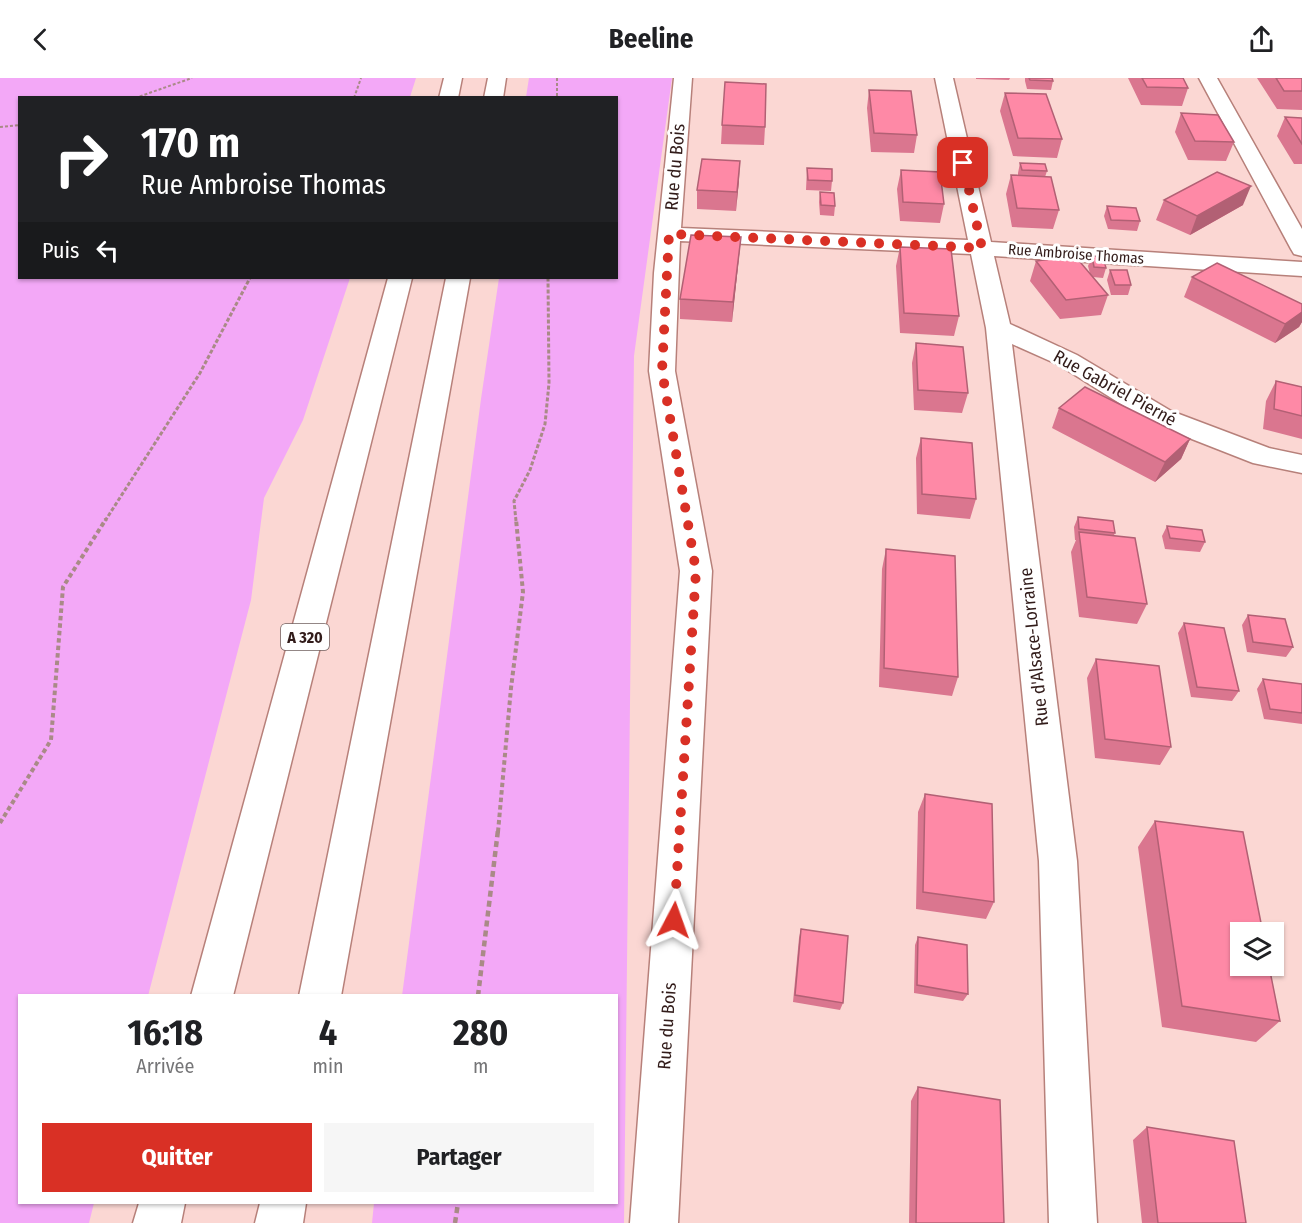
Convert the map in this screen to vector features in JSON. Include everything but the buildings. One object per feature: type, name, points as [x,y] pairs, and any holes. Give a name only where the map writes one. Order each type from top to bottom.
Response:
[{"type":"main road","points":[[448,96],[453,78]]},
{"type":"main road","points":[[493,96],[497,78]]},
{"type":"main road","name":"Rue du Bois","points":[[654,1223],[696,571],[662,371],[669,234],[683,78]]},
{"type":"main road","name":"Rue d'Alsace-Lorraine","points":[[944,78],[998,328],[1058,861],[1073,1223]]},
{"type":"main road","points":[[1208,78],[1302,249]]},
{"type":"main road","name":"Rue Ambroise Thomas","points":[[669,234],[982,248],[1302,269]]},
{"type":"main road","name":"A 320","points":[[213,994],[400,279]]},
{"type":"main road","points":[[320,994],[458,279]]},
{"type":"main road","name":"Rue Gabriel Pierné","points":[[998,328],[1068,360],[1161,417],[1263,456],[1302,464]]},
{"type":"main road","points":[[157,1223],[162,1204]]},
{"type":"main road","points":[[279,1223],[283,1204]]},
{"type":"path","points":[[141,96],[192,78]]},
{"type":"path","points":[[355,96],[361,78]]},
{"type":"path","points":[[557,78],[557,96]]},
{"type":"path","points":[[0,127],[18,125]]},
{"type":"path","points":[[0,823],[51,740],[63,587],[200,373],[249,279]]},
{"type":"path","points":[[478,994],[494,877],[511,688],[523,592],[514,501],[530,470],[545,424],[549,383],[548,279]]},
{"type":"path","points":[[455,1223],[458,1204]]},
{"type":"shaded area","points":[[0,78],[416,78],[410,96],[18,96],[18,279],[350,279],[303,420],[264,498],[251,600],[149,994],[18,994],[18,1204],[94,1204],[89,1223],[0,1223]]},
{"type":"shaded area","points":[[529,78],[672,78],[634,356],[624,1223],[372,1223],[374,1204],[618,1204],[618,994],[402,994],[499,279],[618,279],[618,96],[526,96]]},
{"type":"route","points":[[674,920],[696,571],[662,371],[669,234],[982,248],[963,163]]}]
